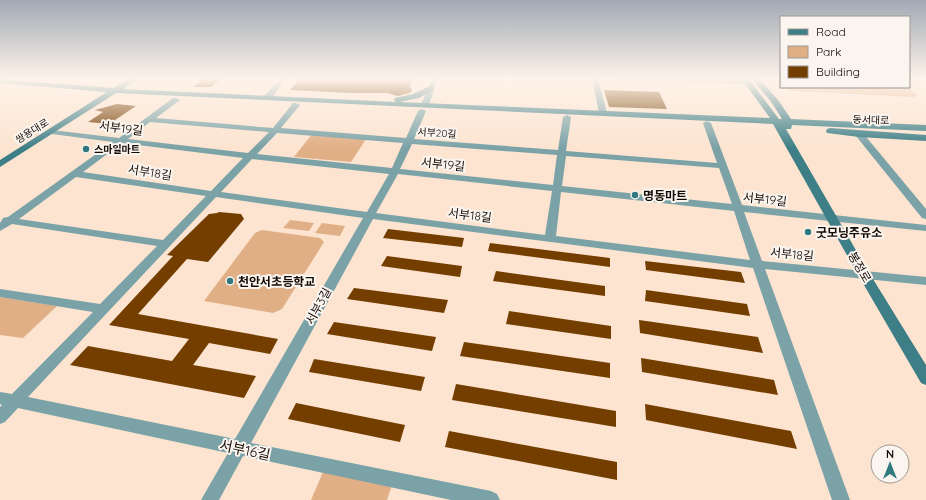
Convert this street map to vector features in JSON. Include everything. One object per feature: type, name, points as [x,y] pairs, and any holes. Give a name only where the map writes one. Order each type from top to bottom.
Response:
[{"type":"main road","name":"쌍용대로","points":[[0,156],[77,101]]},
{"type":"main road","name":"쌍용대로","points":[[0,164],[52,132],[79,101]]},
{"type":"main road","name":"동서대로","points":[[208,101],[603,113],[783,126]]},
{"type":"main road","name":"동서대로","points":[[344,101],[566,117],[707,124],[924,128]]},
{"type":"main road","points":[[383,103],[391,101]]},
{"type":"main road","name":"봉정로","points":[[765,101],[783,126],[863,273],[926,378]]},
{"type":"main road","name":"봉정로","points":[[771,101],[783,113],[783,126]]},
{"type":"main road","points":[[803,125],[860,134],[926,138]]},
{"type":"street","points":[[0,228],[5,220],[76,174],[174,101]]},
{"type":"street","name":"서부3길","points":[[210,500],[394,171],[426,101]]},
{"type":"street","points":[[600,101],[603,113]]},
{"type":"street","points":[[0,417],[16,402],[211,195],[275,130],[296,105]]},
{"type":"street","points":[[550,238],[558,188],[560,153],[566,117]]},
{"type":"street","name":"서부20길","points":[[149,120],[723,166]]},
{"type":"street","points":[[707,124],[841,500]]},
{"type":"street","name":"서부19길","points":[[52,132],[250,156],[926,228]]},
{"type":"street","points":[[860,134],[926,216]]},
{"type":"street","name":"서부18길","points":[[76,174],[211,195],[369,216],[757,264],[863,273],[926,281]]},
{"type":"street","points":[[5,220],[165,244]]},
{"type":"street","points":[[0,293],[103,309]]},
{"type":"street","name":"서부16길","points":[[0,398],[239,449],[491,500]]},
{"type":"green space","points":[[312,134],[366,139],[351,162],[294,157]]},
{"type":"green space","points":[[290,220],[314,223],[309,231],[283,228]]},
{"type":"green space","points":[[322,223],[345,226],[340,236],[315,233]]},
{"type":"green space","points":[[262,230],[320,238],[324,242],[282,309],[273,313],[204,301],[255,233]]},
{"type":"green space","points":[[0,297],[57,306],[23,338],[0,335]]},
{"type":"green space","points":[[323,472],[392,485],[387,500],[311,500]]},
{"type":"building","points":[[607,101],[663,101],[667,109],[609,107]]},
{"type":"building","points":[[117,104],[136,106],[109,124],[88,122],[103,112],[95,110]]},
{"type":"building","points":[[219,212],[241,214],[244,219],[208,262],[187,259],[138,314],[278,339],[270,354],[209,343],[193,365],[256,376],[244,398],[70,365],[88,346],[172,361],[189,339],[109,325],[173,256],[167,255],[209,214]]},
{"type":"building","points":[[388,229],[464,238],[462,247],[383,238]]},
{"type":"building","points":[[490,243],[610,258],[610,267],[488,251]]},
{"type":"building","points":[[387,256],[462,266],[460,277],[381,266]]},
{"type":"building","points":[[645,261],[741,272],[745,283],[646,270]]},
{"type":"building","points":[[496,271],[605,286],[605,296],[493,281]]},
{"type":"building","points":[[354,288],[448,300],[444,313],[347,299]]},
{"type":"building","points":[[646,290],[747,304],[750,316],[645,301]]},
{"type":"building","points":[[509,311],[611,326],[611,339],[506,324]]},
{"type":"building","points":[[639,320],[758,337],[763,353],[640,333]]},
{"type":"building","points":[[334,322],[436,337],[432,351],[327,334]]},
{"type":"building","points":[[464,342],[610,363],[610,378],[460,356]]},
{"type":"building","points":[[641,358],[774,380],[778,395],[642,372]]},
{"type":"building","points":[[314,359],[425,377],[421,391],[309,372]]},
{"type":"building","points":[[456,384],[616,411],[616,427],[452,400]]},
{"type":"building","points":[[296,403],[405,425],[400,442],[288,419]]},
{"type":"building","points":[[645,404],[791,431],[797,449],[646,420]]},
{"type":"building","points":[[449,431],[617,462],[617,480],[445,447]]},
{"type":"place","name":"스마일마트","points":[[86,149]]},
{"type":"place","name":"명동마트","points":[[635,195]]},
{"type":"place","name":"굿모닝주유소","points":[[808,232]]},
{"type":"place","name":"천안서초등학교","points":[[230,281]]}]
